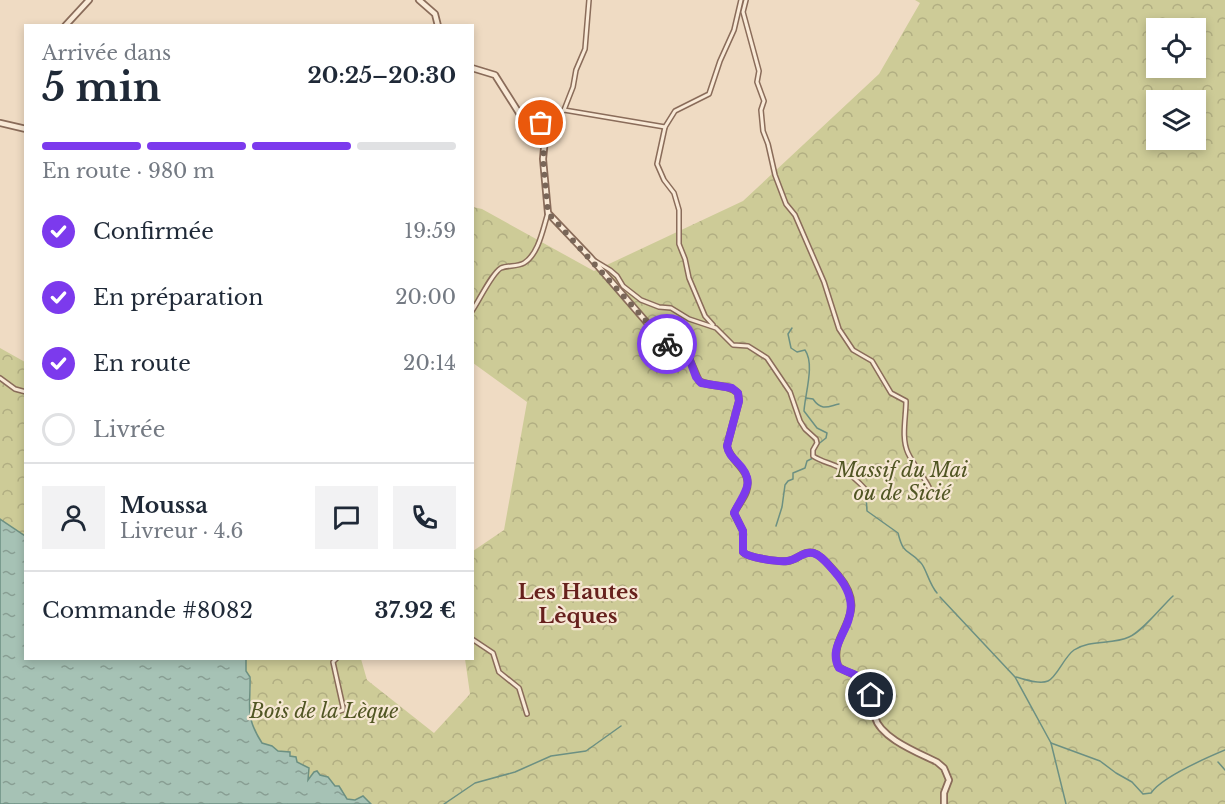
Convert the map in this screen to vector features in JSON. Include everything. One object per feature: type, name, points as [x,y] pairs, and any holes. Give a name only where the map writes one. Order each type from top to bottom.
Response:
[{"type":"street","points":[[67,24],[89,0]]},
{"type":"street","points":[[419,0],[435,14],[438,24]]},
{"type":"street","points":[[474,308],[501,268],[525,262],[532,255],[540,238],[548,213],[543,159],[546,128],[564,110],[573,87],[576,70],[585,49],[589,0]]},
{"type":"street","points":[[741,0],[736,13],[734,30],[709,94],[679,109],[665,127],[657,164],[674,194],[679,210],[679,244],[686,259],[692,286],[705,316],[733,345],[748,346],[767,358],[790,392],[800,421],[816,439],[813,456],[840,468],[856,479],[867,491]]},
{"type":"street","points":[[746,0],[743,12],[759,71],[757,82],[764,101],[761,121],[775,175],[786,204],[795,216],[824,282],[839,329],[853,350],[872,361],[891,393],[906,401],[905,443],[908,453],[930,486],[932,494]]},
{"type":"street","points":[[474,69],[495,75],[519,113],[546,128]]},
{"type":"street","points":[[564,110],[665,127]]},
{"type":"street","points":[[0,123],[24,129]]},
{"type":"street","points":[[548,213],[663,340],[689,358],[699,381],[706,385],[728,387],[737,391],[739,401],[727,446],[728,453],[741,466],[747,478],[746,494],[734,513],[743,531],[743,552],[750,557],[788,561],[814,553],[839,577],[849,593],[852,606],[836,653],[838,666],[864,680],[870,689],[874,717],[883,732],[944,768],[950,780],[944,794],[944,804]]},
{"type":"street","points":[[590,257],[610,270],[617,276],[622,286],[641,300],[659,307],[671,308],[689,319],[716,328]]},
{"type":"street","points":[[0,378],[15,389],[24,391]]},
{"type":"street","points":[[474,640],[493,653],[499,672],[519,688],[527,714]]},
{"type":"street","points":[[334,713],[343,710],[333,662],[335,660]]},
{"type":"green space","name":"Massif du Mai ou de Sicié","points":[[915,0],[1225,0],[1225,804],[371,804],[368,800],[347,799],[339,786],[335,786],[328,777],[308,780],[306,766],[302,766],[291,757],[290,752],[278,751],[262,743],[252,727],[248,707],[251,688],[246,671],[246,660],[361,660],[367,680],[434,733],[470,694],[465,660],[474,660],[474,550],[504,530],[527,402],[474,364],[474,207],[482,209],[594,271],[743,201],[879,74],[920,3]]},
{"type":"green space","points":[[0,348],[24,361],[24,535],[0,519]]},
{"type":"water","points":[[0,519],[24,535],[24,660],[246,660],[246,671],[250,677],[251,718],[262,743],[278,751],[290,752],[290,756],[296,757],[297,762],[309,768],[308,780],[317,771],[320,775],[328,777],[335,786],[339,786],[347,799],[355,800],[363,796],[371,804],[0,804]]},
{"type":"waterway","points":[[792,328],[788,334],[791,348],[797,352],[805,350],[808,356],[809,379],[804,411],[817,428],[827,433],[826,438],[816,446]]},
{"type":"waterway","points":[[806,398],[813,399],[823,407],[839,404]]},
{"type":"waterway","points":[[776,526],[785,485],[793,479],[793,473],[805,468],[807,461],[813,458]]},
{"type":"waterway","points":[[866,495],[867,511],[898,533],[904,549],[923,565],[937,593]]},
{"type":"waterway","points":[[1016,677],[1036,682],[1048,681],[1074,650],[1087,644],[1129,637],[1146,624],[1173,596]]},
{"type":"waterway","points":[[940,597],[1015,677],[1051,743],[1066,804]]},
{"type":"waterway","points":[[444,804],[475,783],[515,772],[551,756],[586,751],[621,726]]},
{"type":"waterway","points":[[1051,743],[1100,761],[1132,782],[1143,794],[1151,793],[1174,774],[1225,750]]},
{"type":"waterway","points":[[1218,762],[1225,770]]},
{"type":"way so far","points":[[541,123],[546,128],[543,140],[543,159],[548,213],[667,344]]},
{"type":"district","name":"Les Hautes Lèques","points":[[578,604]]},
{"type":"route","points":[[667,344],[691,360],[696,377],[701,383],[732,388],[739,395],[727,449],[744,470],[747,478],[746,494],[734,513],[743,531],[743,552],[750,557],[788,561],[814,553],[839,577],[851,597],[852,606],[838,646],[836,662],[839,668],[860,676],[870,689],[871,695]]},
{"type":"park label","name":"Bois de la Lèque","points":[[324,711]]}]
